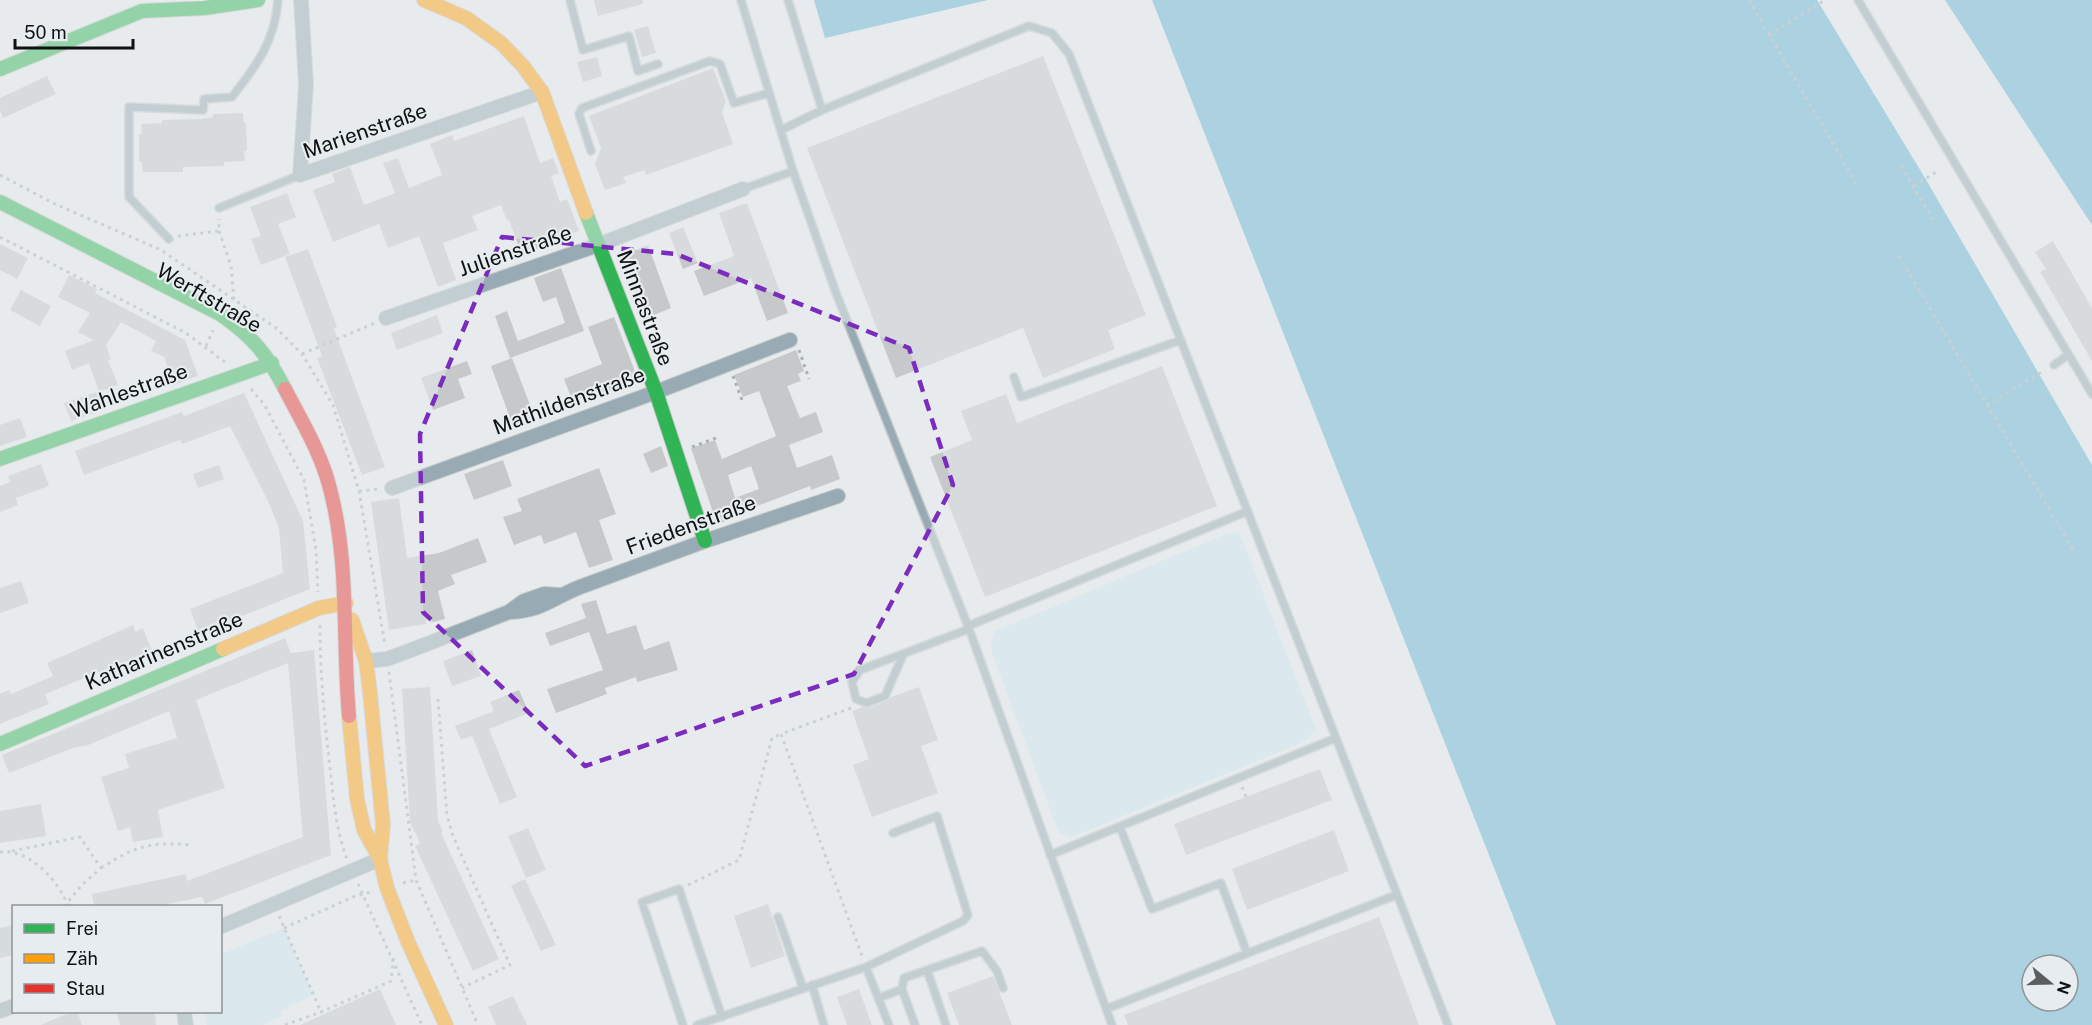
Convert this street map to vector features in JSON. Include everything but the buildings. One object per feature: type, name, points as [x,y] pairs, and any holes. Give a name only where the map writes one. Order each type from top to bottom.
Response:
[{"type":"main road","points":[[0,69],[142,11],[205,8],[258,0]]},
{"type":"main road","name":"Minnastraße","points":[[424,0],[466,18],[501,43],[523,66],[542,92],[598,245],[656,392],[705,541]]},
{"type":"main road","name":"Werftstraße","points":[[0,202],[220,314],[245,331],[272,363]]},
{"type":"main road","name":"Werftstraße","points":[[0,211],[198,312],[242,337],[272,363]]},
{"type":"main road","points":[[272,363],[316,449],[329,483],[337,518],[346,603],[347,695],[357,799],[364,830],[380,859],[387,888],[408,942],[446,1025]]},
{"type":"main road","name":"Wahlestraße","points":[[0,459],[272,363]]},
{"type":"main road","points":[[346,603],[366,661],[383,825],[380,859]]},
{"type":"main road","name":"Katharinenstraße","points":[[0,744],[319,608],[346,603]]},
{"type":"street","name":"Marienstraße","points":[[301,0],[306,85],[300,175],[542,92]]},
{"type":"street","name":"Julienstraße","points":[[386,318],[598,245],[743,189]]},
{"type":"street","name":"Mathildenstraße","points":[[392,488],[656,392],[790,339]]},
{"type":"street","name":"Friedenstraße","points":[[366,661],[387,659],[510,612],[528,612],[548,604],[559,595],[705,541],[838,496]]},
{"type":"street","points":[[222,926],[380,859]]},
{"type":"lane","points":[[142,11],[169,0]]},
{"type":"lane","points":[[169,239],[129,197],[129,107],[203,110],[204,99],[232,97],[258,64],[277,22],[278,0]]},
{"type":"lane","points":[[570,0],[584,50],[629,36],[638,71],[658,64]]},
{"type":"lane","points":[[741,0],[793,171],[836,293],[968,628],[1112,1025]]},
{"type":"lane","points":[[788,0],[822,110]]},
{"type":"lane","points":[[1858,0],[2092,394]]},
{"type":"lane","points":[[781,130],[822,110],[1029,26],[1052,33],[1069,54],[1448,1025]]},
{"type":"lane","points":[[591,151],[579,114],[582,108],[710,61],[720,64],[734,103],[769,93]]},
{"type":"lane","points":[[743,189],[793,171]]},
{"type":"lane","points":[[219,208],[300,175]]},
{"type":"lane","points":[[1014,377],[1021,397],[1181,340]]},
{"type":"lane","points":[[2054,365],[2068,355]]},
{"type":"lane","points":[[903,655],[885,696],[867,703],[856,699],[852,682],[860,670],[903,655],[1248,511]]},
{"type":"lane","points":[[1050,855],[1336,738]]},
{"type":"lane","points":[[697,1025],[866,967],[963,921],[968,915],[937,816],[893,833]]},
{"type":"lane","points":[[1120,827],[1152,909],[1221,883],[1247,953]]},
{"type":"lane","points":[[683,1025],[642,902],[679,889],[722,1017]]},
{"type":"lane","points":[[1106,1009],[1396,895]]},
{"type":"lane","points":[[778,917],[803,988]]},
{"type":"lane","points":[[915,1025],[902,989],[904,978],[982,951],[997,971],[1003,988]]},
{"type":"lane","points":[[866,967],[889,1025]]},
{"type":"lane","points":[[927,970],[946,1025]]},
{"type":"lane","points":[[812,985],[824,1025]]},
{"type":"lane","points":[[879,998],[902,989]]},
{"type":"path","points":[[1749,0],[1856,183]]},
{"type":"path","points":[[1769,35],[1826,0]]},
{"type":"path","points":[[1901,166],[1935,223]]},
{"type":"path","points":[[1913,186],[1938,171]]},
{"type":"path","points":[[0,175],[55,204],[161,250],[276,328],[302,354],[333,405],[359,491],[387,659],[416,880],[478,1025]]},
{"type":"path","points":[[219,208],[219,231],[231,266],[234,299]]},
{"type":"path","points":[[169,239],[219,231]]},
{"type":"path","points":[[0,237],[186,333],[219,356],[264,404],[304,480],[316,550],[322,698],[341,842],[422,1025]]},
{"type":"path","points":[[1899,256],[2075,553]]},
{"type":"path","points":[[302,354],[386,318]]},
{"type":"path","points":[[790,339],[798,348],[809,379]]},
{"type":"path","points":[[729,363],[742,400]]},
{"type":"path","points":[[1987,405],[2054,365]]},
{"type":"path","points":[[676,452],[716,438]]},
{"type":"path","points":[[359,491],[392,488]]},
{"type":"path","points":[[438,699],[447,816],[453,836],[510,965],[462,988]]},
{"type":"path","points":[[679,889],[739,860],[772,738],[851,708],[856,699]]},
{"type":"path","points":[[781,734],[866,967]]},
{"type":"path","points":[[0,852],[80,837],[101,868]]},
{"type":"path","points":[[12,850],[33,862],[52,880],[68,905],[82,885],[101,868],[127,851],[167,843],[190,845]]},
{"type":"path","points":[[284,928],[363,894],[416,880]]},
{"type":"path","points":[[274,904],[321,1012]]},
{"type":"path","points":[[285,1025],[391,981]]},
{"type":"highlighted area","points":[[502,237],[676,254],[909,348],[953,485],[854,674],[585,766],[423,612],[420,434]]},
{"type":"shaded area","points":[[1239,532],[1316,729],[1306,741],[1072,837],[1059,833],[992,653],[991,643],[995,631],[1226,534]]},
{"type":"shaded area","points":[[284,928],[313,995],[280,1011],[282,1016],[263,1025],[207,1025],[205,1013],[222,1013],[222,954]]},
{"type":"water","points":[[814,0],[988,0],[825,38]]},
{"type":"water","points":[[1152,0],[1817,0],[1925,178],[2092,465],[2092,1025],[1556,1025]]},
{"type":"water","points":[[1945,0],[2092,0],[2092,225]]},
{"type":"traffic: fast","points":[[0,69],[142,11],[205,8],[258,0]]},
{"type":"traffic: fast","points":[[0,202],[220,314],[242,330],[258,347],[285,389]]},
{"type":"traffic: fast","points":[[586,213],[656,392],[705,541]]},
{"type":"traffic: fast","points":[[0,459],[272,363]]},
{"type":"traffic: fast","points":[[0,744],[223,649]]},
{"type":"traffic: slow","points":[[424,0],[466,18],[501,43],[523,66],[542,92],[586,213]]},
{"type":"traffic: slow","points":[[223,649],[319,608],[346,603]]},
{"type":"traffic: slow","points":[[352,620],[366,661],[370,693],[383,825],[380,859]]},
{"type":"traffic: slow","points":[[349,716],[357,799],[364,830],[380,859],[387,888],[408,942],[446,1025]]},
{"type":"traffic: jam","points":[[285,389],[321,460],[336,514],[343,571],[349,716]]}]
